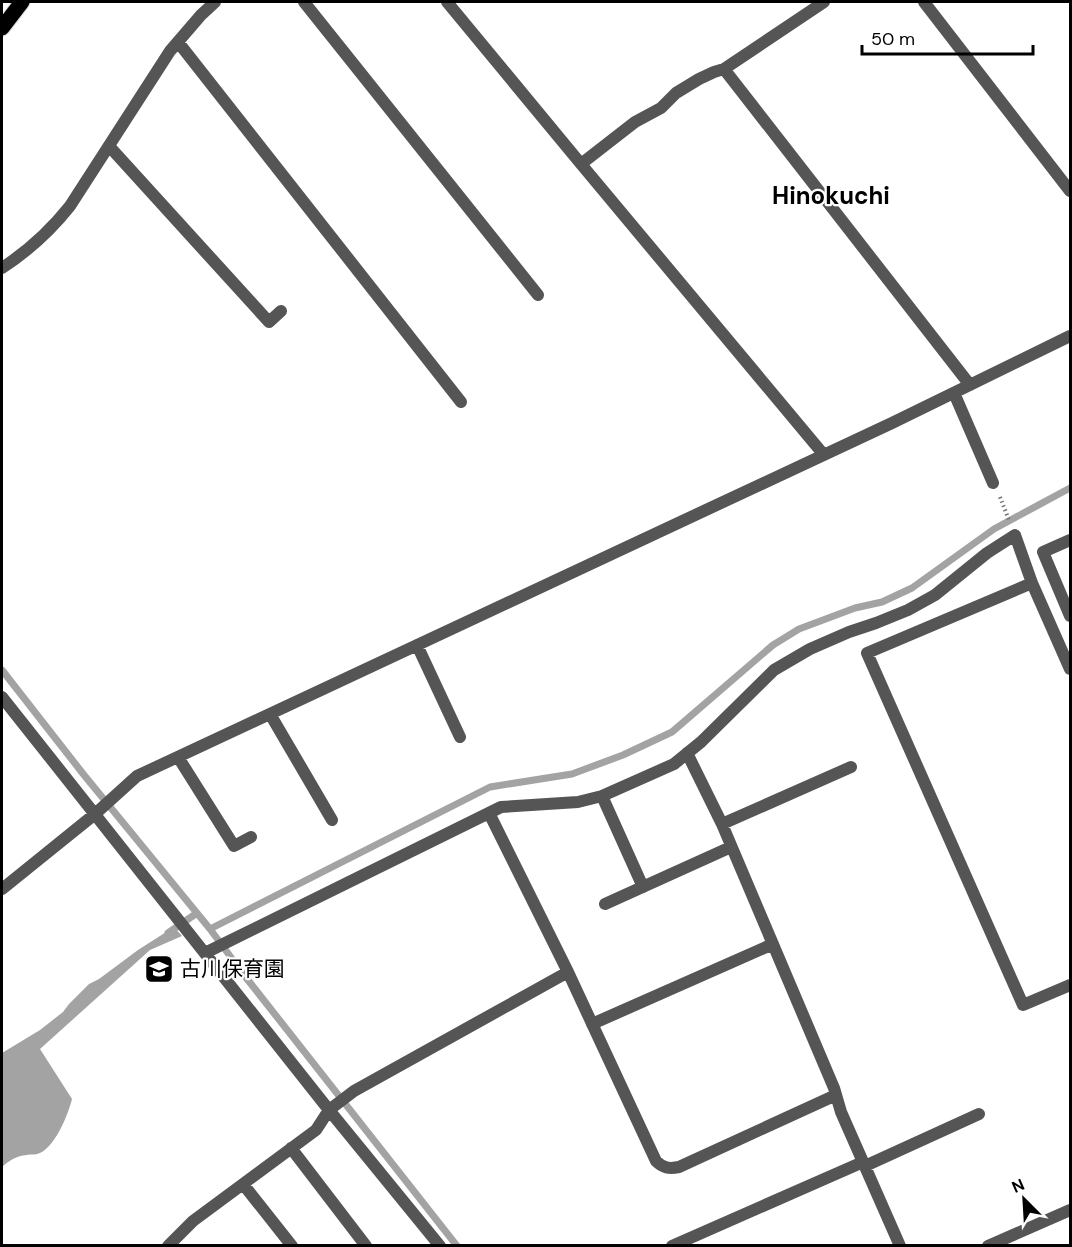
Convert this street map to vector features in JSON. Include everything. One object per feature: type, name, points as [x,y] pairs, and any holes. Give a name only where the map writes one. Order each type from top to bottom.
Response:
[{"type":"main road","points":[[2,27],[22,2]]},
{"type":"street","points":[[2,268],[19,257],[70,206],[170,51],[215,2]]},
{"type":"street","points":[[304,2],[538,295]]},
{"type":"street","points":[[447,2],[824,455]]},
{"type":"street","points":[[581,164],[635,122],[661,108],[676,93],[699,79],[724,69],[824,2]]},
{"type":"street","points":[[924,2],[1071,190]]},
{"type":"street","points":[[178,42],[461,402]]},
{"type":"street","points":[[724,69],[970,385]]},
{"type":"street","points":[[109,146],[269,322],[281,311]]},
{"type":"street","points":[[2,889],[95,814],[137,776],[824,455],[1071,336]]},
{"type":"street","points":[[954,393],[993,483]]},
{"type":"street","points":[[205,953],[501,807],[578,802],[602,796],[674,764],[701,742],[774,670],[810,650],[908,610],[935,595],[987,553],[1015,535],[1032,583],[1071,669]]},
{"type":"street","points":[[1051,626],[1071,616],[1043,552],[1071,540]]},
{"type":"street","points":[[1032,583],[867,652],[1023,1005],[1071,985]]},
{"type":"street","points":[[417,645],[460,737]]},
{"type":"street","points":[[2,697],[329,1110],[440,1245]]},
{"type":"street","points":[[270,714],[332,820]]},
{"type":"street","points":[[687,753],[722,824],[900,1245]]},
{"type":"street","points":[[178,757],[234,846],[251,837]]},
{"type":"street","points":[[722,824],[851,767]]},
{"type":"street","points":[[602,796],[643,887]]},
{"type":"street","points":[[489,813],[568,972],[656,1161],[661,1166],[669,1169],[679,1167],[836,1095]]},
{"type":"street","points":[[605,904],[731,847]]},
{"type":"street","points":[[592,1024],[773,944]]},
{"type":"street","points":[[168,1245],[193,1221],[316,1130],[329,1110],[354,1091],[568,972]]},
{"type":"street","points":[[672,1245],[979,1114]]},
{"type":"street","points":[[291,1148],[366,1245]]},
{"type":"street","points":[[243,1184],[292,1245]]},
{"type":"street","points":[[988,1245],[1071,1210]]},
{"type":"shaded area","points":[[174,927],[182,936],[150,950],[40,1049],[72,1099],[70,1106],[64,1122],[49,1146],[37,1154],[16,1157],[2,1167],[2,1053],[40,1030],[63,1012],[89,984]]},
{"type":"waterway","points":[[210,929],[490,787],[572,774],[623,755],[672,732],[773,645],[799,629],[855,608],[882,602],[912,588],[994,529],[1070,488]]},
{"type":"waterway","points":[[2,670],[84,775],[210,929],[457,1246]]},
{"type":"waterway","points":[[168,933],[197,913]]},
{"type":"place","name":"古川保育園","points":[[159,969]]},
{"type":"district","name":"Hinokuchi","points":[[831,195]]}]
